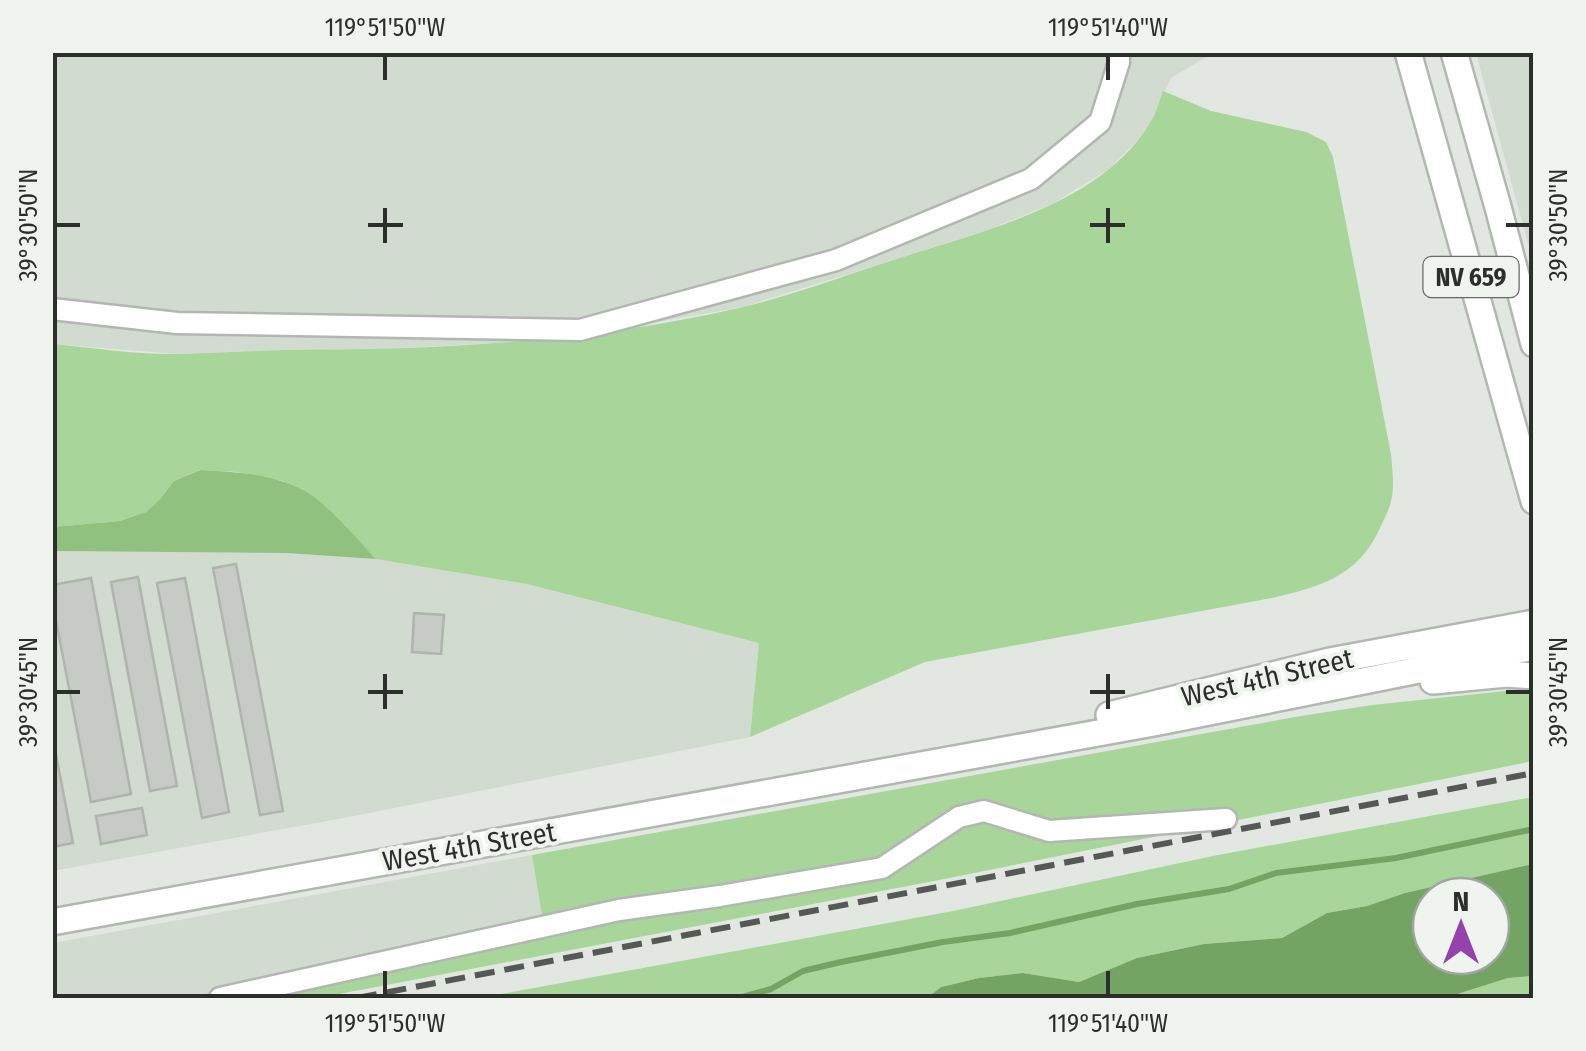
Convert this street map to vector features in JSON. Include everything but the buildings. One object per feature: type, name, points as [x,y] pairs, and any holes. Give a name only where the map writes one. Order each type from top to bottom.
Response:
[{"type":"main road","name":"NV 659","points":[[1408,52],[1534,501]]},
{"type":"main road","name":"NV 659","points":[[1454,52],[1524,270],[1534,344]]},
{"type":"main road","name":"West 4th Street","points":[[886,770],[1330,661],[1534,623]]},
{"type":"main road","name":"West 4th Street","points":[[52,922],[1159,722],[1534,647]]},
{"type":"main road","points":[[1364,681],[1534,676]]},
{"type":"lane","points":[[52,309],[177,324],[580,330],[836,260],[1031,179],[1100,122],[1120,52]]},
{"type":"lane","points":[[220,998],[619,910],[882,868],[960,818],[984,811],[1050,830],[1226,820]]},
{"type":"shaded area","points":[[53,53],[1213,53],[1171,78],[1150,123],[1109,169],[1052,204],[985,231],[743,307],[515,342],[178,354],[53,344]]},
{"type":"shaded area","points":[[1476,53],[1533,53],[1533,261],[1484,83]]},
{"type":"shaded area","points":[[1163,91],[1211,111],[1306,132],[1326,142],[1333,157],[1391,454],[1393,483],[1389,508],[1370,546],[1348,569],[1321,584],[1272,598],[925,662],[750,737],[759,643],[527,584],[376,559],[352,534],[283,481],[199,470],[174,481],[146,512],[120,521],[53,527],[53,344],[165,354],[457,346],[627,329],[739,308],[971,236],[1072,194],[1127,153],[1150,122]]},
{"type":"shaded area","points":[[200,470],[259,476],[301,489],[330,510],[376,559],[286,553],[53,551],[53,527],[120,521],[146,512],[174,481]]},
{"type":"shaded area","points":[[53,551],[286,553],[376,559],[527,584],[759,643],[750,737],[53,871]]},
{"type":"shaded area","points":[[1515,690],[1533,694],[1533,761],[934,881],[318,998],[182,998],[545,932],[532,855],[1301,716]]},
{"type":"shaded area","points":[[1533,797],[1533,864],[1480,876],[1411,876],[1411,892],[1367,906],[1327,913],[1282,938],[1204,944],[1137,958],[1079,982],[1023,973],[941,987],[927,998],[480,998],[953,911],[1213,856]]},
{"type":"shaded area","points":[[532,855],[546,932],[182,998],[53,998],[53,943]]},
{"type":"shaded area","points":[[1533,864],[1533,976],[1508,978],[1445,998],[927,998],[941,987],[1023,973],[1079,982],[1137,958],[1204,944],[1282,938],[1327,913],[1367,906],[1411,892],[1411,976],[1511,976],[1511,876],[1480,876]]},
{"type":"shaded area","points":[[1533,976],[1533,998],[1445,998],[1508,978]]},
{"type":"waterway","points":[[739,998],[771,989],[803,971],[841,962],[1229,889],[1276,873],[1396,858],[1534,829]]},
{"type":"railway","points":[[357,998],[1534,773]]}]
